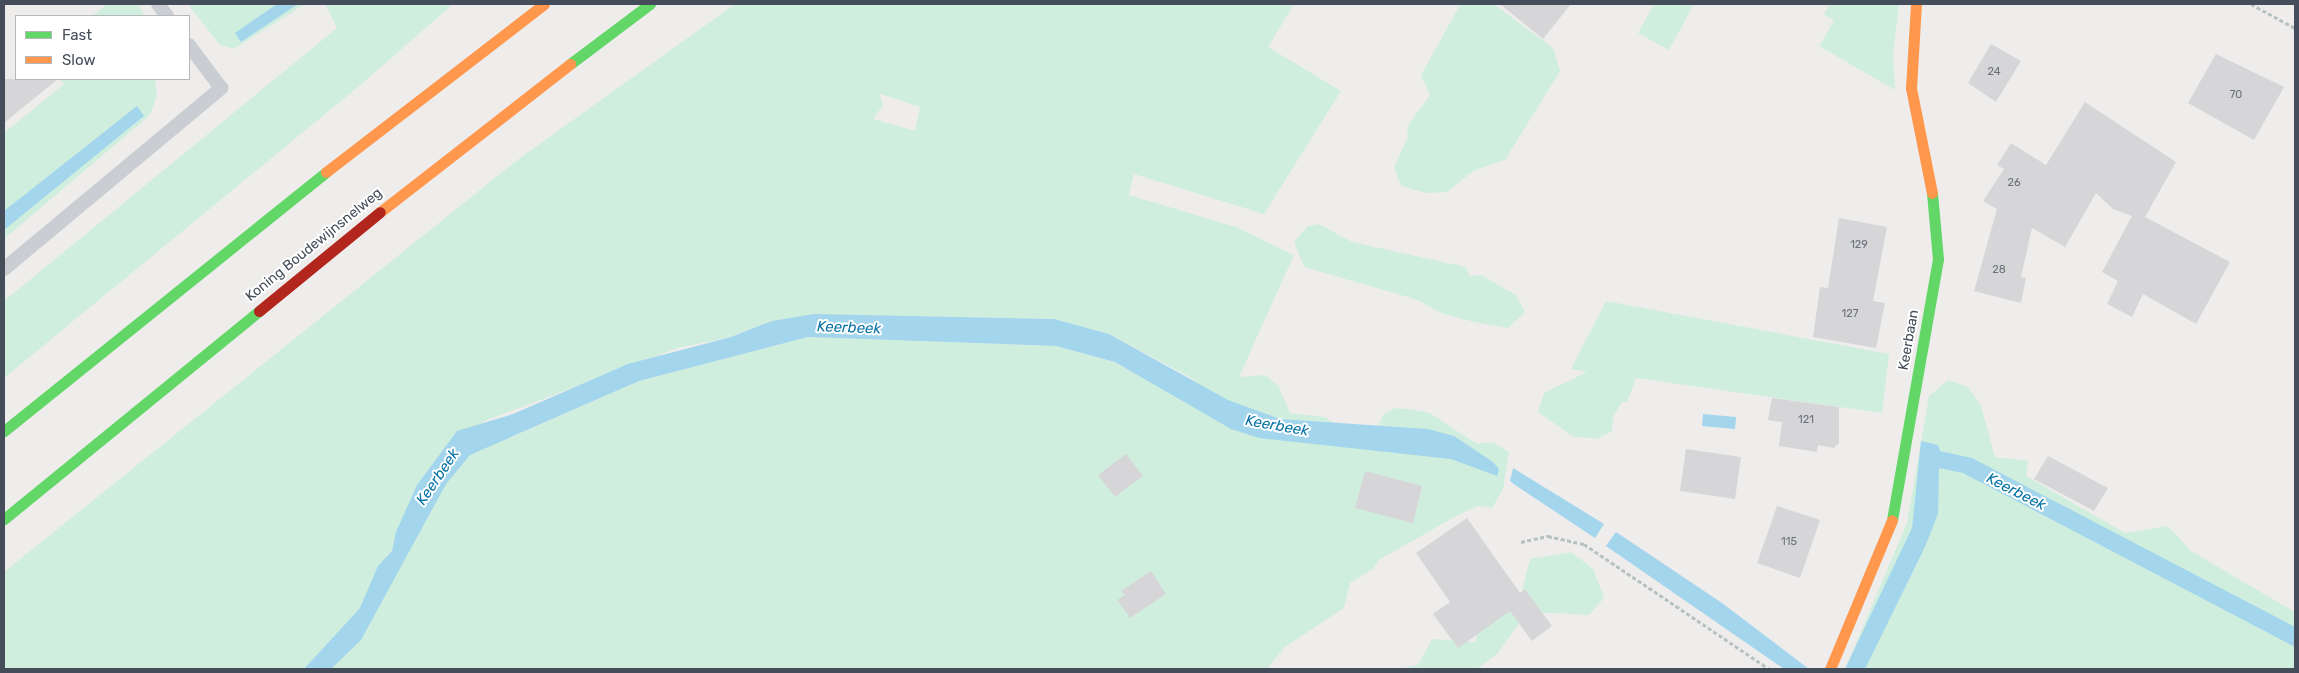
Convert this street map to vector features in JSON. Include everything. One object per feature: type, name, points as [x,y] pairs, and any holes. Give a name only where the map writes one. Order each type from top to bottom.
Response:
[{"type":"main road","points":[[4,431],[211,261],[544,4]]},
{"type":"main road","name":"Koning Boudewijnsnelweg","points":[[4,519],[462,144],[650,4]]},
{"type":"main road","name":"Keerbaan","points":[[1830,669],[1894,519],[1938,259],[1936,212],[1912,111],[1916,4]]},
{"type":"lane","points":[[158,4],[166,15]]},
{"type":"lane","points":[[4,269],[221,88],[190,46]]},
{"type":"path","points":[[2251,4],[2295,28]]},
{"type":"path","points":[[1521,542],[1548,536],[1584,544],[1769,669]]},
{"type":"green space","points":[[107,4],[138,4],[144,15],[93,15]]},
{"type":"green space","points":[[188,4],[305,4],[234,49],[220,45]]},
{"type":"green space","points":[[325,4],[453,4],[358,87],[4,378],[4,301],[337,28]]},
{"type":"green space","points":[[735,4],[1294,4],[1268,47],[1341,91],[1264,214],[1134,174],[1129,195],[1236,227],[1294,255],[1239,377],[1266,375],[1279,387],[1290,413],[1325,417],[1338,427],[1376,431],[1383,415],[1395,408],[1430,413],[1477,444],[1493,442],[1509,452],[1503,489],[1492,508],[1479,506],[1462,513],[1380,559],[1373,569],[1350,583],[1344,608],[1285,647],[1267,669],[4,669],[4,572],[516,161]],"holes":[[[880,94],[920,107],[915,131],[873,119],[883,105]],[[851,315],[1054,319],[1109,334],[1195,380],[1178,398],[1115,362],[1056,346],[808,337],[639,381],[500,442],[482,422],[678,348],[731,337],[772,321]]]},
{"type":"green space","points":[[1654,4],[1694,4],[1669,50],[1638,33]]},
{"type":"green space","points":[[1830,4],[1899,4],[1893,54],[1895,90],[1819,46],[1834,21],[1824,14]]},
{"type":"green space","points":[[1460,5],[1495,5],[1553,48],[1560,71],[1505,160],[1473,171],[1447,192],[1426,193],[1401,186],[1394,167],[1408,137],[1407,127],[1430,95],[1421,75]]},
{"type":"green space","points":[[61,80],[155,80],[157,95],[150,115],[4,239],[4,133],[64,84]]},
{"type":"green space","points":[[1319,224],[1352,242],[1466,267],[1470,276],[1481,275],[1516,295],[1525,312],[1508,328],[1475,322],[1440,313],[1418,300],[1304,267],[1294,242],[1308,226]]},
{"type":"green space","points":[[1606,301],[1889,354],[1882,413],[1636,378],[1627,402],[1622,402],[1613,417],[1612,431],[1597,439],[1572,436],[1538,412],[1544,393],[1587,372],[1571,369]]},
{"type":"green space","points":[[1948,380],[1968,387],[1981,406],[1995,457],[2028,461],[2026,476],[2125,533],[2168,526],[2191,551],[2295,612],[2295,669],[1845,669],[1907,523],[1929,396]]},
{"type":"green space","points":[[1571,552],[1593,569],[1604,598],[1589,615],[1535,612],[1520,622],[1497,654],[1477,669],[1398,669],[1418,665],[1432,639],[1475,642],[1480,626],[1521,595],[1530,559]]},
{"type":"water","points":[[277,4],[298,4],[241,42],[235,33]]},
{"type":"water","points":[[137,106],[144,116],[4,230],[4,211]]},
{"type":"water","name":"Keerbeek","points":[[814,314],[1054,319],[1109,334],[1228,400],[1280,419],[1428,429],[1454,436],[1493,462],[1499,469],[1497,476],[1451,459],[1259,438],[1231,429],[1115,362],[1056,346],[808,337],[639,381],[470,455],[446,484],[361,640],[331,669],[304,669],[360,608],[378,566],[392,551],[396,532],[417,485],[457,431],[513,414],[628,364],[731,337],[772,321]]},
{"type":"water","points":[[1703,414],[1736,417],[1735,429],[1702,426]]},
{"type":"water","name":"Keerbeek","points":[[1921,441],[1938,445],[1940,451],[1972,458],[2295,627],[2295,647],[1963,473],[1939,468],[1938,514],[1924,549],[1865,669],[1845,669],[1912,528]]},
{"type":"water","points":[[1513,468],[1604,524],[1595,538],[1510,481]]},
{"type":"water","points":[[1616,532],[1722,603],[1809,669],[1784,669],[1606,546]]},
{"type":"building","points":[[1500,4],[1571,4],[1543,39]]},
{"type":"building","points":[[1991,44],[2021,61],[1996,102],[1968,83]]},
{"type":"building","points":[[2216,54],[2284,87],[2254,140],[2188,103]]},
{"type":"building","points":[[4,79],[57,80],[4,123]]},
{"type":"building","points":[[2085,102],[2176,162],[2145,217],[2230,262],[2196,324],[2143,294],[2132,317],[2107,304],[2118,281],[2102,272],[2132,216],[2113,209],[2096,193],[2065,247],[2032,228],[2021,277],[2026,278],[2021,303],[1974,291],[1997,209],[1983,201],[2004,169],[1997,165],[2011,143],[2046,165]]},
{"type":"building","points":[[1839,218],[1887,227],[1873,301],[1885,303],[1876,348],[1813,337],[1820,287],[1828,288]]},
{"type":"building","points":[[1772,398],[1839,407],[1839,443],[1834,448],[1818,445],[1817,452],[1779,446],[1782,422],[1768,420]]},
{"type":"building","points":[[1686,449],[1741,457],[1735,499],[1680,491]]},
{"type":"building","points":[[1126,454],[1143,476],[1115,497],[1098,475]]},
{"type":"building","points":[[2048,456],[2108,488],[2094,511],[2034,479]]},
{"type":"building","points":[[1365,471],[1422,486],[1413,523],[1355,508]]},
{"type":"building","points":[[1777,506],[1820,520],[1800,578],[1757,563]]},
{"type":"building","points":[[1467,518],[1520,593],[1525,589],[1552,626],[1532,641],[1510,611],[1458,648],[1433,614],[1450,602],[1416,553]]},
{"type":"building","points":[[1151,571],[1166,594],[1130,618],[1117,600],[1125,595],[1121,591]]},
{"type":"traffic: fast","points":[[570,64],[650,4]]},
{"type":"traffic: fast","points":[[4,431],[326,172]]},
{"type":"traffic: fast","points":[[1892,520],[1938,259],[1932,193]]},
{"type":"traffic: fast","points":[[4,519],[259,311]]},
{"type":"traffic: slow","points":[[326,172],[544,4]]},
{"type":"traffic: slow","points":[[1916,4],[1911,88],[1932,193]]},
{"type":"traffic: slow","points":[[380,212],[570,64]]},
{"type":"traffic: slow","points":[[1830,669],[1892,520]]},
{"type":"traffic: jam","points":[[259,311],[380,212]]}]
